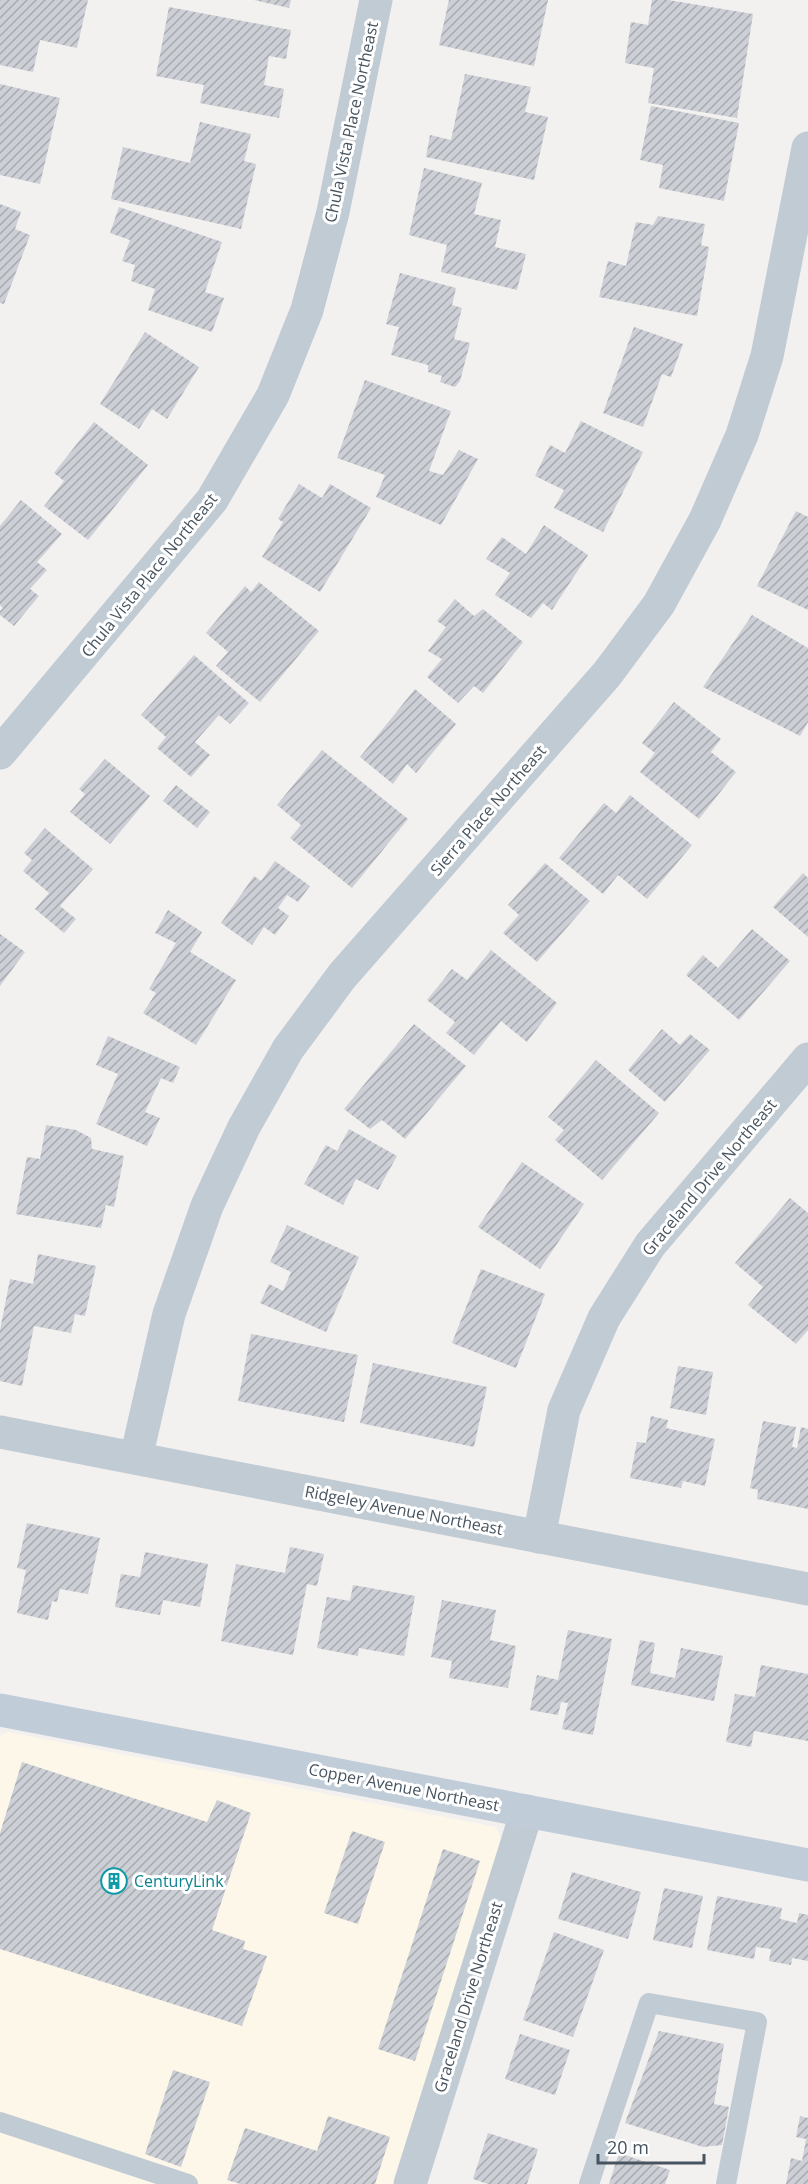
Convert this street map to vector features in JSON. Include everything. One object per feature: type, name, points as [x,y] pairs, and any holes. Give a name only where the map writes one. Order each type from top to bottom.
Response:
[{"type":"street","name":"Chula Vista Place Northeast","points":[[0,753],[212,500],[273,395],[307,310],[333,212],[376,0]]},
{"type":"street","name":"Sierra Place Northeast","points":[[136,1458],[168,1314],[207,1206],[244,1127],[288,1049],[342,976],[607,674],[659,604],[705,520],[742,435],[767,356],[808,148]]},
{"type":"street","name":"Graceland Drive Northeast","points":[[539,1537],[564,1410],[603,1318],[650,1245],[808,1059]]},
{"type":"street","name":"Ridgeley Avenue Northeast","points":[[0,1432],[808,1589]]},
{"type":"street","name":"Copper Avenue Northeast","points":[[0,1710],[808,1865]]},
{"type":"street","name":"Graceland Drive Northeast","points":[[410,2184],[527,1811]]},
{"type":"lane","points":[[589,2184],[649,2003],[757,2022],[726,2184]]},
{"type":"lane","points":[[0,2122],[188,2184]]},
{"type":"shaded area","points":[[8,1732],[496,1827],[506,1850],[397,2184],[0,2184],[0,1736]]},
{"type":"building","points":[[0,0],[88,0],[77,48],[40,40],[33,72],[0,65]]},
{"type":"building","points":[[254,0],[291,0],[289,8]]},
{"type":"building","points":[[449,0],[548,0],[534,66],[439,45]]},
{"type":"building","points":[[652,0],[668,0],[753,14],[737,118],[648,103],[654,68],[625,63],[631,22],[648,25]]},
{"type":"building","points":[[169,7],[291,30],[286,59],[269,56],[264,85],[284,89],[279,118],[200,103],[204,85],[156,76]]},
{"type":"building","points":[[465,74],[531,87],[525,112],[548,117],[534,180],[426,157],[430,135],[451,140]]},
{"type":"building","points":[[0,84],[60,98],[40,184],[0,175]]},
{"type":"building","points":[[651,106],[739,123],[724,201],[659,188],[663,165],[640,160]]},
{"type":"building","points":[[200,122],[251,134],[244,161],[256,164],[241,229],[111,199],[123,147],[190,163]]},
{"type":"building","points":[[424,168],[482,183],[474,214],[501,220],[495,247],[526,254],[517,290],[441,272],[447,245],[409,235]]},
{"type":"building","points":[[0,204],[21,212],[15,229],[30,235],[4,304],[0,303]]},
{"type":"building","points":[[119,207],[222,242],[205,292],[224,298],[212,332],[148,310],[155,289],[131,281],[135,265],[122,261],[130,240],[110,233]]},
{"type":"building","points":[[658,216],[705,224],[701,245],[709,247],[697,316],[599,297],[608,261],[626,266],[636,222],[653,225]]},
{"type":"building","points":[[400,273],[456,288],[452,305],[462,308],[454,339],[470,343],[460,381],[455,387],[440,382],[442,376],[428,372],[428,365],[391,355],[399,327],[386,324]]},
{"type":"building","points":[[634,327],[683,344],[671,377],[662,374],[643,427],[603,413]]},
{"type":"building","points":[[145,332],[199,367],[167,419],[152,409],[139,429],[100,404]]},
{"type":"building","points":[[365,380],[451,411],[429,471],[443,475],[459,450],[478,459],[441,525],[376,497],[385,475],[337,458]]},
{"type":"building","points":[[581,421],[643,452],[603,532],[554,508],[564,490],[535,476],[550,445],[565,453]]},
{"type":"building","points":[[94,422],[148,465],[88,540],[44,506],[64,481],[54,473]]},
{"type":"building","points":[[299,484],[322,498],[330,484],[371,508],[320,592],[262,557],[283,522],[278,519]]},
{"type":"building","points":[[21,500],[62,534],[37,562],[47,570],[30,589],[39,596],[14,626],[0,615],[3,608],[0,605],[0,526]]},
{"type":"building","points":[[796,511],[808,517],[808,610],[757,586]]},
{"type":"building","points":[[544,525],[588,555],[552,610],[543,603],[531,618],[495,595],[510,573],[486,559],[502,537],[526,554]]},
{"type":"building","points":[[259,582],[319,631],[260,702],[216,666],[228,652],[206,633],[245,586],[251,592]]},
{"type":"building","points":[[455,599],[474,616],[483,609],[523,642],[483,693],[474,686],[458,703],[427,677],[442,659],[428,651],[446,627],[437,621]]},
{"type":"building","points":[[752,615],[808,648],[808,722],[800,736],[703,687]]},
{"type":"building","points":[[194,655],[249,703],[230,724],[219,715],[195,742],[210,755],[191,777],[157,748],[166,737],[141,715]]},
{"type":"building","points":[[415,689],[456,724],[416,773],[407,764],[393,784],[360,757]]},
{"type":"building","points":[[674,702],[721,739],[711,752],[736,772],[699,819],[640,772],[655,753],[642,743]]},
{"type":"building","points":[[322,750],[408,819],[352,888],[290,838],[301,825],[277,805]]},
{"type":"building","points":[[105,759],[150,796],[110,844],[70,812],[85,794],[79,789]]},
{"type":"building","points":[[176,785],[210,812],[197,828],[163,801]]},
{"type":"building","points":[[630,795],[692,845],[647,899],[618,875],[603,894],[559,858],[604,803],[616,813]]},
{"type":"building","points":[[45,828],[93,869],[60,906],[76,919],[64,933],[35,909],[49,893],[23,871],[32,860],[24,853]]},
{"type":"building","points":[[275,861],[310,886],[298,902],[287,895],[278,908],[289,916],[275,935],[264,927],[252,945],[221,923],[254,876],[261,881]]},
{"type":"building","points":[[545,863],[590,901],[537,962],[503,933],[519,915],[508,905]]},
{"type":"building","points":[[803,873],[808,878],[808,937],[773,907]]},
{"type":"building","points":[[168,910],[202,932],[190,952],[236,980],[196,1045],[143,1013],[156,993],[149,989],[176,943],[155,933]]},
{"type":"building","points":[[752,929],[790,961],[739,1020],[686,975],[703,955],[718,968]]},
{"type":"building","points":[[0,934],[25,952],[0,986]]},
{"type":"building","points":[[491,950],[557,1003],[527,1042],[501,1021],[474,1055],[446,1033],[455,1022],[427,1000],[452,969],[467,980]]},
{"type":"building","points":[[414,1024],[466,1066],[405,1139],[382,1120],[370,1129],[344,1109]]},
{"type":"building","points":[[662,1029],[680,1045],[690,1034],[710,1050],[665,1102],[628,1070]]},
{"type":"building","points":[[108,1036],[180,1067],[173,1083],[161,1078],[145,1112],[160,1118],[147,1146],[96,1124],[118,1074],[96,1065]]},
{"type":"building","points":[[596,1060],[659,1113],[602,1180],[555,1140],[564,1130],[548,1117]]},
{"type":"building","points":[[46,1125],[76,1130],[91,1138],[92,1149],[124,1156],[114,1207],[106,1205],[101,1228],[16,1214],[27,1157],[40,1159]]},
{"type":"building","points":[[349,1129],[397,1156],[378,1190],[356,1179],[343,1205],[304,1184],[326,1145],[337,1151]]},
{"type":"building","points":[[522,1162],[584,1204],[540,1269],[478,1227]]},
{"type":"building","points":[[790,1198],[808,1213],[808,1330],[796,1344],[748,1305],[763,1287],[735,1263]]},
{"type":"building","points":[[287,1225],[359,1257],[326,1332],[260,1303],[269,1284],[283,1291],[291,1272],[270,1262]]},
{"type":"building","points":[[38,1254],[96,1266],[85,1316],[75,1314],[71,1333],[34,1326],[22,1386],[0,1381],[0,1330],[10,1279],[33,1284]]},
{"type":"building","points":[[481,1269],[545,1294],[516,1368],[452,1343]]},
{"type":"building","points":[[251,1334],[358,1355],[344,1422],[238,1401]]},
{"type":"building","points":[[373,1363],[487,1387],[474,1447],[360,1423]]},
{"type":"building","points":[[678,1366],[713,1372],[706,1415],[670,1408]]},
{"type":"building","points":[[651,1416],[668,1420],[666,1428],[715,1439],[705,1486],[683,1481],[681,1488],[630,1478],[637,1442],[646,1443]]},
{"type":"building","points":[[763,1421],[796,1427],[792,1447],[797,1448],[801,1427],[808,1429],[808,1509],[757,1499],[758,1490],[750,1488]]},
{"type":"building","points":[[27,1523],[100,1538],[88,1594],[60,1589],[57,1602],[52,1601],[48,1620],[17,1613],[26,1570],[17,1568]]},
{"type":"building","points":[[290,1547],[324,1554],[317,1586],[307,1584],[293,1655],[221,1641],[236,1564],[285,1573]]},
{"type":"building","points":[[145,1552],[208,1564],[200,1607],[163,1600],[160,1615],[115,1607],[121,1574],[140,1577]]},
{"type":"building","points":[[353,1585],[415,1596],[404,1656],[359,1648],[358,1656],[317,1648],[327,1597],[350,1601]]},
{"type":"building","points":[[442,1600],[496,1610],[490,1640],[516,1646],[508,1688],[449,1678],[452,1661],[431,1657]]},
{"type":"building","points":[[568,1630],[612,1639],[593,1735],[562,1729],[568,1703],[561,1702],[558,1715],[530,1710],[537,1675],[558,1680]]},
{"type":"building","points":[[640,1640],[655,1643],[650,1673],[675,1678],[681,1648],[723,1656],[714,1701],[631,1685]]},
{"type":"building","points":[[761,1665],[808,1674],[808,1741],[754,1731],[751,1747],[726,1742],[735,1694],[755,1697]]},
{"type":"building","name":"CenturyLink","points":[[22,1762],[207,1822],[217,1800],[251,1813],[212,1930],[245,1941],[243,1949],[267,1956],[242,2026],[0,1949],[0,1833]]},
{"type":"building","points":[[352,1831],[385,1842],[358,1924],[324,1913]]},
{"type":"building","points":[[443,1849],[480,1861],[415,2061],[378,2049]]},
{"type":"building","points":[[572,1872],[641,1892],[628,1939],[558,1919]]},
{"type":"building","points":[[664,1888],[703,1896],[692,1948],[653,1940]]},
{"type":"building","points":[[717,1896],[782,1908],[780,1919],[797,1923],[799,1913],[808,1915],[808,1961],[792,1958],[791,1965],[769,1961],[771,1949],[756,1947],[754,1959],[707,1950]]},
{"type":"building","points":[[554,1932],[604,1950],[573,2037],[523,2020]]},
{"type":"building","points":[[659,2031],[724,2044],[714,2104],[729,2107],[722,2145],[703,2147],[625,2123]]},
{"type":"building","points":[[520,2034],[570,2050],[555,2095],[505,2079]]},
{"type":"building","points":[[173,2070],[210,2082],[181,2167],[145,2154]]},
{"type":"building","points":[[328,2116],[390,2137],[375,2184],[240,2184],[227,2180],[245,2128],[317,2151]]},
{"type":"building","points":[[800,2116],[808,2118],[808,2184],[786,2184],[791,2158],[802,2161],[806,2139],[796,2137]]},
{"type":"building","points":[[488,2133],[538,2149],[527,2184],[488,2184],[473,2179]]},
{"type":"building","points":[[619,2153],[670,2170],[665,2184],[609,2184]]},
{"type":"place","name":"CenturyLink","points":[[114,1881]]}]
